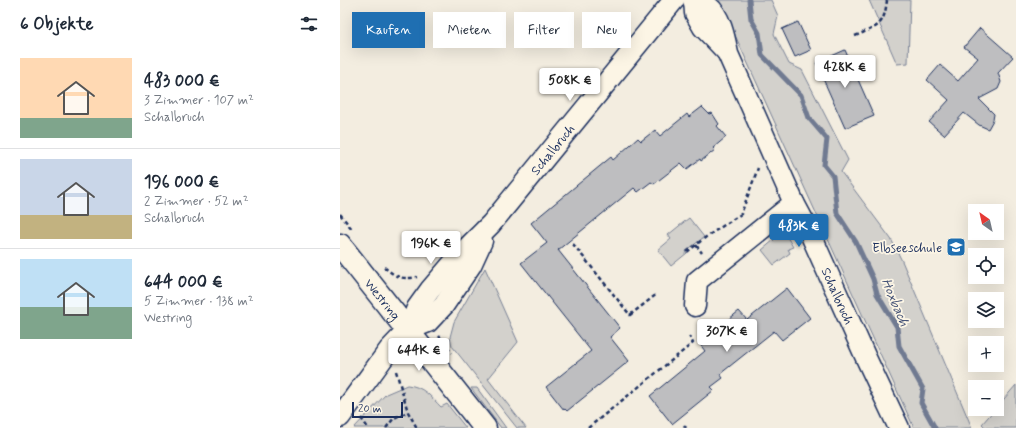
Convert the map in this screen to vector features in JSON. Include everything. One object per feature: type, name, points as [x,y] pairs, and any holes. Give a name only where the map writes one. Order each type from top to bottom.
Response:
[{"type":"main road","name":"Westring","points":[[347,239],[408,330],[485,428]]},
{"type":"street","name":"Schalbruch","points":[[340,416],[389,350],[408,330],[417,308],[430,290],[459,256],[491,224],[674,0]]},
{"type":"street","name":"Schalbruch","points":[[693,0],[708,6],[716,17],[724,33],[728,54],[794,203],[810,233],[899,428]]},
{"type":"street","points":[[695,306],[697,282],[794,203]]},
{"type":"path","points":[[855,36],[880,25],[886,14],[887,0]]},
{"type":"path","points":[[687,252],[695,244],[741,214],[760,164]]},
{"type":"path","points":[[340,214],[347,239]]},
{"type":"path","points":[[573,244],[630,315],[657,294]]},
{"type":"path","points":[[695,244],[705,257]]},
{"type":"path","points":[[380,264],[394,276],[406,279],[419,276]]},
{"type":"path","points":[[588,428],[694,343],[689,336]]},
{"type":"path","points":[[389,350],[408,412],[417,428]]},
{"type":"path","points":[[386,428],[394,418],[408,412]]},
{"type":"shaded area","points":[[719,0],[771,0],[778,16],[774,34],[789,64],[802,70],[848,160],[841,172],[891,239],[902,261],[972,428],[914,428]]},
{"type":"shaded area","points":[[869,0],[910,0],[908,63],[897,64]]},
{"type":"shaded area","points":[[689,218],[704,237],[686,251],[687,253],[671,266],[658,250],[671,239],[668,235]]},
{"type":"shaded area","points":[[779,223],[793,247],[788,249],[790,253],[774,265],[762,250],[774,240],[766,230]]},
{"type":"shaded area","points":[[485,268],[518,342],[488,379],[526,428],[517,428],[452,346],[450,337],[454,322]]},
{"type":"shaded area","points":[[407,385],[418,387],[441,407],[447,404],[466,428],[354,428],[386,394]]},
{"type":"shaded area","points":[[1016,385],[1016,428],[986,428],[982,424],[989,416],[1004,416],[1004,399]]},
{"type":"shaded area","points":[[471,388],[477,388],[506,428],[501,428]]},
{"type":"building","points":[[798,22],[811,50],[795,57],[782,29]]},
{"type":"building","points":[[980,28],[1013,57],[998,73],[1001,82],[998,89],[979,99],[994,114],[993,120],[988,129],[979,125],[964,113],[944,135],[929,122],[949,100],[927,80],[940,65],[958,81],[978,58],[964,47]]},
{"type":"building","points":[[845,50],[874,116],[845,128],[816,63]]},
{"type":"building","points":[[702,107],[709,114],[712,113],[719,124],[717,126],[726,137],[713,148],[715,150],[701,161],[700,159],[687,169],[681,163],[654,184],[651,182],[638,192],[634,188],[558,250],[620,328],[610,337],[629,361],[567,411],[565,409],[564,410],[546,387],[591,351],[521,263],[547,243],[531,223],[611,157],[613,160],[638,138],[641,141],[655,130],[660,136],[687,114],[689,117]]},
{"type":"building","points":[[787,288],[810,318],[782,340],[774,331],[720,374],[723,378],[711,387],[714,390],[672,424],[650,396],[705,351],[699,343],[739,311],[747,320]]},
{"type":"waterway","name":"Hoxbach","points":[[749,0],[751,19],[759,33],[762,55],[801,95],[809,118],[827,139],[824,165],[833,176],[837,213],[856,242],[873,279],[877,294],[897,327],[899,346],[923,389],[921,403],[935,428]]},
{"type":"place","name":"Elbseeschule","points":[[956,247]]}]
